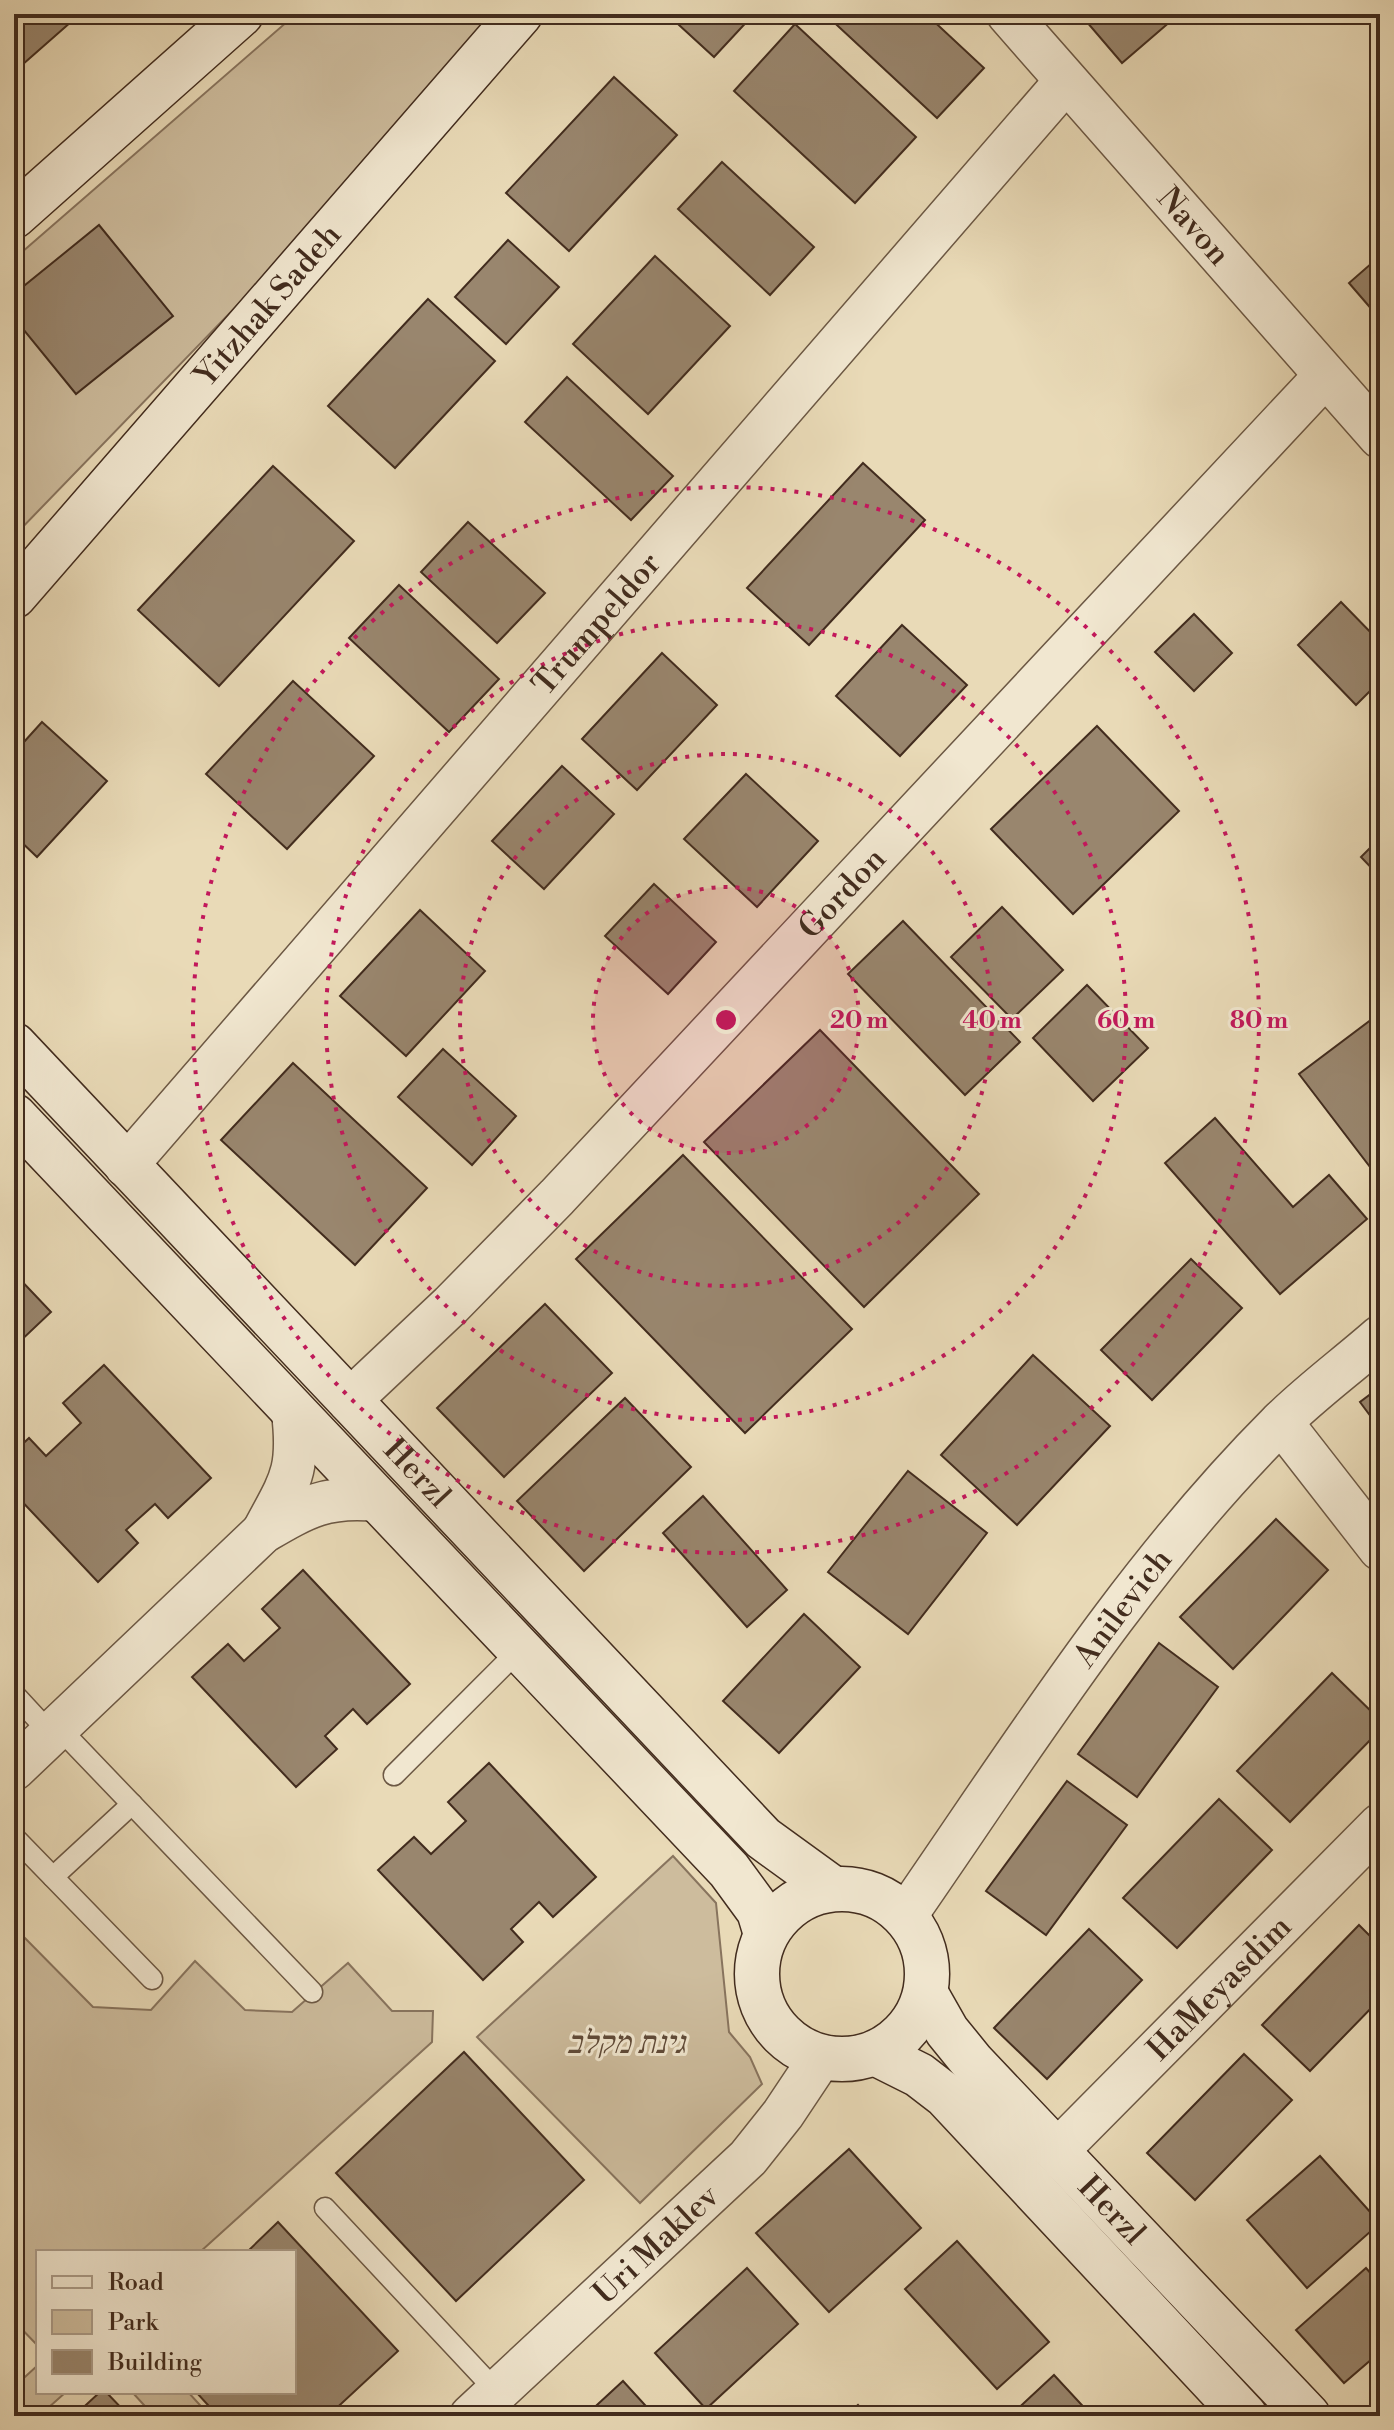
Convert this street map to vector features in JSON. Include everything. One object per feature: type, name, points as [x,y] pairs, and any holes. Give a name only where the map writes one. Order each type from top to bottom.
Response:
[{"type":"street","points":[[14,216],[241,14]]},
{"type":"street","name":"Yitzhak Sadeh","points":[[14,596],[520,14]]},
{"type":"street","name":"Navon","points":[[1008,14],[1324,377],[1380,437]]},
{"type":"street","name":"Trumpeldor","points":[[126,1166],[1066,81]]},
{"type":"street","name":"Gordon","points":[[349,1401],[451,1305],[557,1197],[1324,377]]},
{"type":"street","name":"Herzl","points":[[14,1045],[763,1838],[832,1888]]},
{"type":"street","name":"Herzl","points":[[14,1116],[738,1881],[759,1911],[766,1934]]},
{"type":"street","name":"Anilevich","points":[[906,1915],[1121,1605],[1223,1483],[1281,1422],[1380,1337]]},
{"type":"street","points":[[263,1532],[291,1479],[298,1451],[293,1412]]},
{"type":"street","points":[[1281,1422],[1380,1549]]},
{"type":"street","points":[[14,1769],[263,1532],[312,1504],[342,1497],[377,1500]]},
{"type":"street","name":"HaMeyasdim","points":[[1057,2151],[1380,1825]]},
{"type":"street","points":[[832,1888],[857,1889],[884,1898],[906,1915],[921,1939],[928,1966],[926,1994],[914,2020],[897,2039],[875,2053],[853,2059],[821,2057],[789,2041],[769,2019],[758,1992],[757,1962],[766,1934],[784,1911],[808,1895],[832,1888]]},
{"type":"street","name":"Herzl","points":[[926,1994],[947,2031],[973,2063],[1308,2416]]},
{"type":"street","name":"Herzl","points":[[875,2053],[909,2069],[945,2095],[1245,2416]]},
{"type":"street","name":"Uri Maklev","points":[[484,2404],[748,2158],[783,2114],[821,2057]]},
{"type":"lane","points":[[394,1775],[519,1650]]},
{"type":"lane","points":[[14,1694],[132,1804],[312,1992]]},
{"type":"lane","points":[[53,1877],[132,1804]]},
{"type":"lane","points":[[14,1837],[152,1979]]},
{"type":"lane","points":[[325,2208],[484,2404]]},
{"type":"green space","points":[[296,14],[500,14],[284,257],[14,536],[14,259]]},
{"type":"green space","name":"גינת מקלב","points":[[673,1856],[716,1903],[729,2032],[750,2057],[762,2084],[640,2203],[477,2037]]},
{"type":"green space","points":[[14,1927],[93,2007],[151,2010],[195,1961],[245,2010],[292,2012],[348,1963],[392,2011],[433,2011],[432,2042],[202,2250],[36,2250],[36,2344],[14,2321]]},
{"type":"green space","points":[[36,2367],[36,2394],[64,2394],[39,2416],[14,2416],[14,2387]]},
{"type":"green space","points":[[134,2394],[190,2394],[210,2416],[154,2416]]},
{"type":"building","points":[[14,14],[80,14],[14,72]]},
{"type":"building","points":[[667,14],[754,14],[714,57]]},
{"type":"building","points":[[825,14],[926,14],[984,68],[937,118]]},
{"type":"building","points":[[1080,14],[1179,14],[1122,63]]},
{"type":"building","points":[[795,24],[916,137],[855,203],[734,91]]},
{"type":"building","points":[[614,77],[677,135],[569,251],[506,193]]},
{"type":"building","points":[[722,162],[814,247],[770,295],[678,209]]},
{"type":"building","points":[[99,225],[173,316],[76,394],[14,318],[14,294]]},
{"type":"building","points":[[508,240],[559,287],[506,344],[455,297]]},
{"type":"building","points":[[655,256],[730,326],[648,414],[573,344]]},
{"type":"building","points":[[1380,256],[1380,319],[1349,283]]},
{"type":"building","points":[[428,299],[495,361],[395,468],[328,406]]},
{"type":"building","points":[[567,377],[673,476],[631,520],[525,422]]},
{"type":"building","points":[[863,463],[925,520],[809,645],[747,588]]},
{"type":"building","points":[[273,466],[354,541],[219,686],[138,610]]},
{"type":"building","points":[[468,522],[545,593],[497,643],[421,572]]},
{"type":"building","points":[[399,585],[499,679],[449,732],[349,638]]},
{"type":"building","points":[[1341,602],[1380,642],[1380,681],[1356,705],[1298,645]]},
{"type":"building","points":[[1194,614],[1232,653],[1194,691],[1155,652]]},
{"type":"building","points":[[902,625],[967,685],[900,756],[836,696]]},
{"type":"building","points":[[662,653],[717,705],[637,790],[582,739]]},
{"type":"building","points":[[293,681],[374,756],[287,849],[206,774]]},
{"type":"building","points":[[42,722],[107,781],[37,857],[14,835],[14,753]]},
{"type":"building","points":[[1097,726],[1179,811],[1073,914],[991,829]]},
{"type":"building","points":[[562,766],[614,814],[544,889],[492,841]]},
{"type":"building","points":[[746,774],[818,841],[757,907],[684,839]]},
{"type":"building","points":[[1380,838],[1380,877],[1361,857]]},
{"type":"building","points":[[654,884],[716,942],[668,994],[605,936]]},
{"type":"building","points":[[1002,907],[1063,970],[1012,1019],[951,957]]},
{"type":"building","points":[[420,910],[485,971],[406,1056],[340,996]]},
{"type":"building","points":[[903,921],[1020,1042],[965,1095],[848,974]]},
{"type":"building","points":[[1087,985],[1148,1048],[1093,1101],[1033,1038]]},
{"type":"building","points":[[1380,1013],[1380,1180],[1299,1074]]},
{"type":"building","points":[[820,1030],[979,1194],[864,1307],[704,1142]]},
{"type":"building","points":[[443,1049],[516,1116],[472,1165],[398,1097]]},
{"type":"building","points":[[293,1063],[427,1188],[355,1265],[221,1140]]},
{"type":"building","points":[[1215,1118],[1293,1207],[1329,1175],[1367,1219],[1280,1294],[1165,1163]]},
{"type":"building","points":[[683,1155],[852,1329],[745,1433],[576,1259]]},
{"type":"building","points":[[1191,1259],[1242,1308],[1152,1400],[1101,1350]]},
{"type":"building","points":[[14,1273],[51,1312],[14,1347]]},
{"type":"building","points":[[545,1304],[612,1373],[504,1477],[437,1408]]},
{"type":"building","points":[[1033,1355],[1110,1426],[1017,1525],[941,1455]]},
{"type":"building","points":[[104,1365],[211,1478],[168,1518],[155,1504],[126,1530],[138,1543],[98,1582],[14,1493],[14,1452],[29,1438],[46,1456],[81,1423],[63,1403]]},
{"type":"building","points":[[1380,1387],[1380,1429],[1360,1402]]},
{"type":"building","points":[[625,1398],[691,1467],[584,1571],[517,1501]]},
{"type":"building","points":[[908,1471],[987,1533],[908,1634],[828,1572]]},
{"type":"building","points":[[703,1496],[787,1590],[747,1627],[663,1533]]},
{"type":"building","points":[[1276,1519],[1328,1570],[1233,1669],[1180,1617]]},
{"type":"building","points":[[303,1570],[410,1684],[367,1724],[353,1709],[325,1736],[337,1749],[296,1787],[192,1677],[228,1644],[244,1661],[280,1628],[262,1609]]},
{"type":"building","points":[[804,1614],[860,1667],[779,1753],[723,1701]]},
{"type":"building","points":[[1159,1643],[1218,1687],[1137,1797],[1078,1754]]},
{"type":"building","points":[[1332,1673],[1380,1720],[1380,1730],[1290,1822],[1237,1771]]},
{"type":"building","points":[[489,1763],[596,1877],[553,1917],[539,1902],[511,1929],[523,1942],[483,1980],[378,1870],[414,1837],[431,1854],[466,1821],[448,1802]]},
{"type":"building","points":[[1067,1781],[1127,1825],[1046,1935],[986,1891]]},
{"type":"building","points":[[1219,1799],[1272,1850],[1177,1948],[1123,1898]]},
{"type":"building","points":[[1359,1925],[1380,1946],[1380,1999],[1310,2071],[1262,2025]]},
{"type":"building","points":[[1089,1929],[1142,1980],[1047,2079],[994,2028]]},
{"type":"building","points":[[464,2052],[584,2180],[456,2301],[336,2173]]},
{"type":"building","points":[[1244,2054],[1292,2100],[1195,2200],[1147,2153]]},
{"type":"building","points":[[849,2149],[921,2228],[829,2312],[756,2233]]},
{"type":"building","points":[[1320,2156],[1380,2223],[1307,2288],[1247,2220]]},
{"type":"building","points":[[278,2222],[398,2351],[328,2416],[218,2416],[198,2394],[296,2394],[296,2250],[249,2250]]},
{"type":"building","points":[[957,2241],[1049,2342],[997,2389],[905,2289]]},
{"type":"building","points":[[747,2268],[798,2324],[706,2409],[655,2353]]},
{"type":"building","points":[[1366,2268],[1380,2284],[1380,2352],[1344,2383],[1296,2330]]},
{"type":"building","points":[[1054,2375],[1092,2416],[1010,2416]]},
{"type":"building","points":[[623,2381],[655,2416],[585,2416]]},
{"type":"building","points":[[98,2394],[108,2394],[129,2416],[74,2416]]},
{"type":"building","points":[[858,2405],[869,2416],[846,2416]]}]
